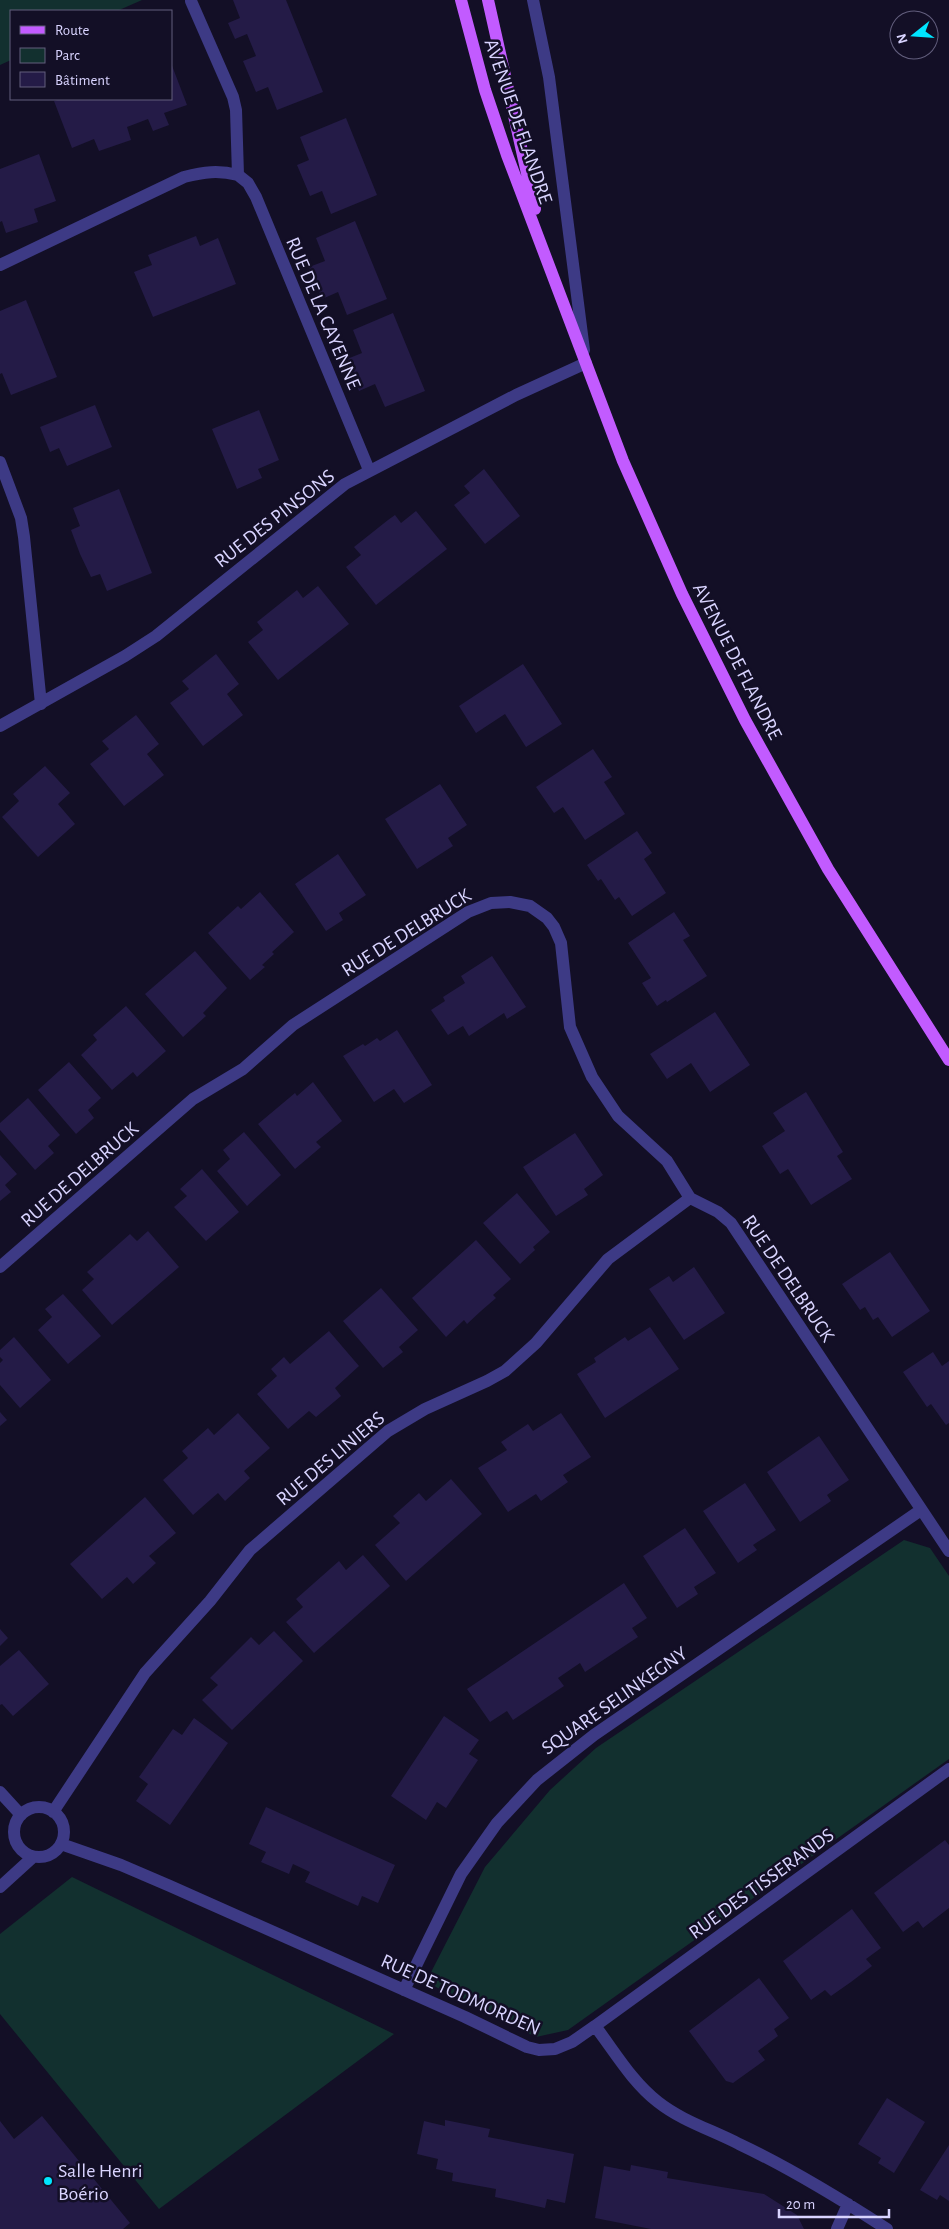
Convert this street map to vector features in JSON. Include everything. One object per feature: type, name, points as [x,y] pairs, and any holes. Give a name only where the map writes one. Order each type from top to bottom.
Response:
[{"type":"main road","name":"AVENUE DE FLANDRE","points":[[461,0],[485,90],[586,363],[650,522],[741,711],[828,869],[949,1060]]},
{"type":"main road","name":"AVENUE DE FLANDRE","points":[[488,0],[546,253]]},
{"type":"street","points":[[533,0],[549,77],[586,363]]},
{"type":"street","points":[[0,265],[184,177],[221,170],[238,175],[236,110],[233,97],[191,2]]},
{"type":"street","name":"RUE DE LA CAYENNE","points":[[238,175],[248,183],[256,197],[369,470]]},
{"type":"street","name":"RUE DES PINSONS","points":[[0,726],[125,656],[156,636],[323,501],[369,470],[516,395],[586,363]]},
{"type":"street","points":[[0,462],[21,518],[40,704]]},
{"type":"street","name":"RUE DE DELBRUCK","points":[[0,1267],[194,1100],[243,1069],[293,1025],[468,912],[486,904],[501,902],[530,906],[543,914],[554,927],[562,950],[570,1027],[586,1066],[618,1116],[667,1161],[690,1198],[718,1212],[730,1223],[949,1551]]},
{"type":"street","name":"RUE DES LINIERS","points":[[54,1812],[146,1673],[210,1601],[250,1550],[388,1431],[425,1409],[487,1381],[512,1365],[536,1343],[608,1258],[690,1198]]},
{"type":"street","name":"SQUARE SELINKEGNY","points":[[404,1990],[466,1866],[497,1823],[537,1780],[594,1735],[921,1510]]},
{"type":"street","name":"RUE DES TISSERANDS","points":[[596,2026],[949,1769]]},
{"type":"street","points":[[0,1792],[20,1815]]},
{"type":"street","points":[[36,1807],[54,1812],[64,1826],[61,1844],[50,1855],[33,1857],[21,1851],[15,1840],[14,1826],[20,1815],[36,1807]]},
{"type":"street","name":"RUE DE TODMORDEN","points":[[61,1844],[129,1868],[404,1990],[527,2047],[539,2050],[555,2049],[596,2026]]},
{"type":"street","points":[[0,1887],[33,1857]]},
{"type":"street","points":[[596,2026],[640,2085],[658,2102],[699,2126],[770,2160],[848,2204],[887,2229]]},
{"type":"street","points":[[837,2229],[848,2204]]},
{"type":"green space","points":[[0,0],[142,0],[119,10],[10,10],[10,60],[0,65]]},
{"type":"green space","points":[[904,1540],[930,1548],[949,1576],[949,1759],[568,2030],[536,2037],[426,1982],[485,1867],[550,1790],[596,1748]]},
{"type":"green space","points":[[72,1877],[394,2034],[159,2209],[0,2014],[0,1934]]},
{"type":"building","points":[[233,0],[286,0],[323,92],[277,110],[268,87],[256,92],[243,61],[256,56],[247,34],[235,39],[228,23],[240,18]]},
{"type":"building","points":[[172,66],[187,105],[164,113],[169,125],[153,131],[148,119],[127,127],[131,140],[99,151],[94,139],[72,148],[54,101],[172,100]]},
{"type":"building","points":[[346,118],[377,195],[331,214],[322,191],[310,196],[297,165],[309,160],[300,137]]},
{"type":"building","points":[[39,154],[56,201],[34,209],[38,222],[6,233],[2,221],[0,222],[0,169]]},
{"type":"building","points":[[355,221],[387,299],[347,315],[338,292],[322,299],[309,267],[325,261],[316,238]]},
{"type":"building","points":[[196,236],[200,246],[218,238],[236,284],[153,317],[134,272],[152,265],[148,255]]},
{"type":"building","points":[[26,300],[57,377],[11,395],[2,373],[0,374],[0,311]]},
{"type":"building","points":[[393,313],[425,391],[385,407],[375,384],[359,391],[347,359],[362,353],[353,330]]},
{"type":"building","points":[[95,405],[112,447],[67,466],[59,448],[50,452],[40,427]]},
{"type":"building","points":[[259,410],[279,460],[258,469],[262,478],[237,489],[212,429]]},
{"type":"building","points":[[484,469],[520,516],[485,544],[454,505],[470,493],[464,486]]},
{"type":"building","points":[[119,489],[152,573],[107,591],[100,574],[91,577],[80,554],[71,530],[80,526],[73,508]]},
{"type":"building","points":[[416,511],[447,549],[376,605],[346,567],[361,555],[354,547],[395,515],[401,523]]},
{"type":"building","points":[[318,586],[349,624],[278,680],[248,642],[263,630],[257,622],[297,590],[303,598]]},
{"type":"building","points":[[216,654],[239,684],[227,694],[243,715],[203,746],[170,703],[189,689],[182,681]]},
{"type":"building","points":[[523,664],[562,724],[526,747],[505,714],[476,733],[459,706]]},
{"type":"building","points":[[136,715],[159,744],[147,754],[164,775],[124,806],[90,764],[109,749],[102,741]]},
{"type":"building","points":[[593,749],[612,777],[604,782],[625,814],[585,840],[563,807],[554,813],[536,787]]},
{"type":"building","points":[[45,766],[70,793],[58,804],[75,824],[38,857],[2,817],[19,801],[13,794]]},
{"type":"building","points":[[440,784],[467,825],[448,838],[453,846],[417,869],[385,819]]},
{"type":"building","points":[[637,831],[652,853],[644,859],[666,893],[632,916],[619,897],[615,900],[601,879],[598,881],[587,865]]},
{"type":"building","points":[[338,854],[366,895],[339,913],[343,920],[326,931],[295,884]]},
{"type":"building","points":[[260,892],[294,932],[272,952],[274,954],[262,965],[265,967],[250,980],[208,933],[238,906],[241,909]]},
{"type":"building","points":[[674,912],[690,936],[683,940],[707,976],[667,1002],[666,1000],[657,1006],[642,983],[651,978],[628,943]]},
{"type":"building","points":[[195,951],[227,988],[203,1013],[206,1016],[183,1037],[145,994]]},
{"type":"building","points":[[492,956],[526,1007],[507,1019],[504,1013],[469,1036],[463,1026],[448,1035],[431,1010],[445,1001],[443,997],[465,983],[461,976]]},
{"type":"building","points":[[126,1006],[166,1051],[137,1077],[133,1072],[112,1090],[81,1055],[97,1040],[93,1035]]},
{"type":"building","points":[[715,1012],[750,1065],[710,1092],[691,1063],[667,1079],[650,1054]]},
{"type":"building","points":[[397,1030],[432,1085],[404,1103],[394,1089],[374,1102],[343,1056],[377,1038],[380,1041]]},
{"type":"building","points":[[69,1062],[101,1098],[88,1110],[94,1118],[76,1134],[38,1090]]},
{"type":"building","points":[[313,1082],[342,1121],[316,1142],[321,1147],[295,1169],[258,1124],[295,1093],[297,1096]]},
{"type":"building","points":[[806,1092],[843,1152],[837,1156],[852,1179],[811,1205],[788,1169],[780,1174],[762,1146],[785,1131],[773,1113]]},
{"type":"building","points":[[28,1098],[60,1135],[48,1146],[54,1153],[35,1170],[0,1130],[0,1123]]},
{"type":"building","points":[[244,1132],[281,1175],[247,1206],[217,1171],[230,1159],[223,1150]]},
{"type":"building","points":[[575,1133],[603,1175],[584,1189],[588,1195],[556,1216],[523,1167]]},
{"type":"building","points":[[0,1155],[17,1174],[5,1185],[11,1192],[0,1201]]},
{"type":"building","points":[[202,1169],[239,1212],[206,1241],[174,1207],[187,1196],[180,1189]]},
{"type":"building","points":[[517,1193],[550,1232],[533,1247],[535,1250],[520,1264],[483,1223]]},
{"type":"building","points":[[148,1231],[179,1267],[112,1325],[82,1290],[94,1279],[87,1272],[130,1234],[137,1241]]},
{"type":"building","points":[[476,1240],[511,1279],[493,1295],[496,1298],[467,1324],[464,1320],[446,1337],[412,1298]]},
{"type":"building","points":[[890,1252],[930,1311],[892,1337],[878,1317],[873,1320],[865,1307],[860,1310],[842,1284]]},
{"type":"building","points":[[694,1267],[725,1313],[684,1340],[649,1289],[669,1276],[673,1282]]},
{"type":"building","points":[[381,1288],[418,1330],[399,1347],[403,1352],[383,1368],[343,1321]]},
{"type":"building","points":[[63,1294],[101,1336],[68,1364],[38,1330],[52,1317],[45,1309]]},
{"type":"building","points":[[650,1327],[679,1369],[605,1418],[577,1374],[596,1362],[594,1358],[625,1337],[628,1341]]},
{"type":"building","points":[[329,1331],[359,1366],[335,1388],[341,1396],[316,1417],[309,1411],[288,1429],[257,1394],[277,1376],[271,1369],[284,1357],[290,1364]]},
{"type":"building","points":[[14,1337],[51,1380],[20,1408],[0,1385],[0,1363],[3,1360],[0,1357],[0,1350]]},
{"type":"building","points":[[933,1352],[942,1366],[949,1361],[949,1423],[946,1425],[931,1404],[927,1407],[903,1372]]},
{"type":"building","points":[[0,1412],[7,1420],[0,1426]]},
{"type":"building","points":[[238,1413],[270,1448],[244,1471],[250,1478],[225,1501],[218,1493],[193,1515],[163,1480],[188,1458],[182,1451],[208,1428],[214,1435]]},
{"type":"building","points":[[561,1413],[591,1457],[563,1475],[568,1482],[541,1501],[536,1494],[508,1512],[478,1468],[507,1450],[501,1442],[528,1424],[533,1431]]},
{"type":"building","points":[[819,1436],[849,1480],[827,1495],[831,1501],[800,1522],[767,1472]]},
{"type":"building","points":[[451,1479],[482,1514],[406,1581],[375,1545],[400,1523],[393,1516],[419,1493],[426,1501]]},
{"type":"building","points":[[745,1483],[776,1530],[753,1545],[757,1550],[738,1563],[703,1511]]},
{"type":"building","points":[[145,1497],[176,1533],[149,1556],[156,1563],[133,1584],[127,1577],[102,1599],[70,1564]]},
{"type":"building","points":[[685,1528],[716,1573],[694,1587],[698,1594],[677,1608],[643,1556]]},
{"type":"building","points":[[363,1555],[390,1586],[314,1653],[286,1622],[303,1607],[296,1599],[339,1561],[346,1570]]},
{"type":"building","points":[[624,1583],[647,1618],[632,1628],[638,1637],[585,1672],[580,1663],[558,1678],[564,1686],[513,1720],[507,1711],[490,1722],[467,1689]]},
{"type":"building","points":[[0,1629],[8,1638],[0,1646]]},
{"type":"building","points":[[274,1631],[303,1661],[232,1730],[202,1700],[218,1685],[210,1678],[251,1637],[259,1645]]},
{"type":"building","points":[[19,1650],[49,1684],[13,1716],[2,1704],[0,1705],[0,1666]]},
{"type":"building","points":[[444,1716],[479,1740],[469,1754],[478,1760],[446,1808],[437,1802],[426,1820],[391,1796]]},
{"type":"building","points":[[194,1718],[228,1743],[170,1825],[136,1801],[148,1784],[139,1777],[173,1729],[182,1735]]},
{"type":"building","points":[[266,1807],[395,1865],[378,1903],[362,1896],[358,1906],[305,1882],[310,1872],[293,1864],[289,1874],[261,1862],[266,1852],[249,1844]]},
{"type":"building","points":[[945,1840],[949,1845],[949,1908],[923,1928],[918,1921],[903,1932],[874,1893]]},
{"type":"building","points":[[852,1909],[881,1948],[866,1959],[872,1966],[851,1982],[831,1996],[825,1990],[811,2000],[783,1961]]},
{"type":"building","points":[[759,1978],[789,2018],[774,2029],[778,2036],[758,2051],[765,2060],[733,2083],[726,2081],[689,2031]]},
{"type":"building","points":[[887,2098],[925,2122],[894,2173],[878,2163],[881,2158],[858,2144]]},
{"type":"building","name":"Salle Henri Boério","points":[[42,2116],[130,2223],[123,2229],[0,2229],[0,2121],[14,2139]]},
{"type":"building","points":[[445,2120],[490,2129],[488,2137],[574,2154],[565,2203],[547,2199],[545,2208],[495,2197],[496,2189],[452,2181],[453,2173],[436,2169],[438,2159],[417,2154],[424,2121],[445,2126]]},
{"type":"building","points":[[949,2145],[949,2201],[940,2195],[937,2200],[920,2190]]},
{"type":"building","points":[[631,2165],[668,2172],[667,2178],[764,2194],[797,2215],[804,2229],[651,2229],[595,2218],[604,2166],[630,2171]]},
{"type":"place","name":"Salle Henri Boério","points":[[48,2181]]}]
